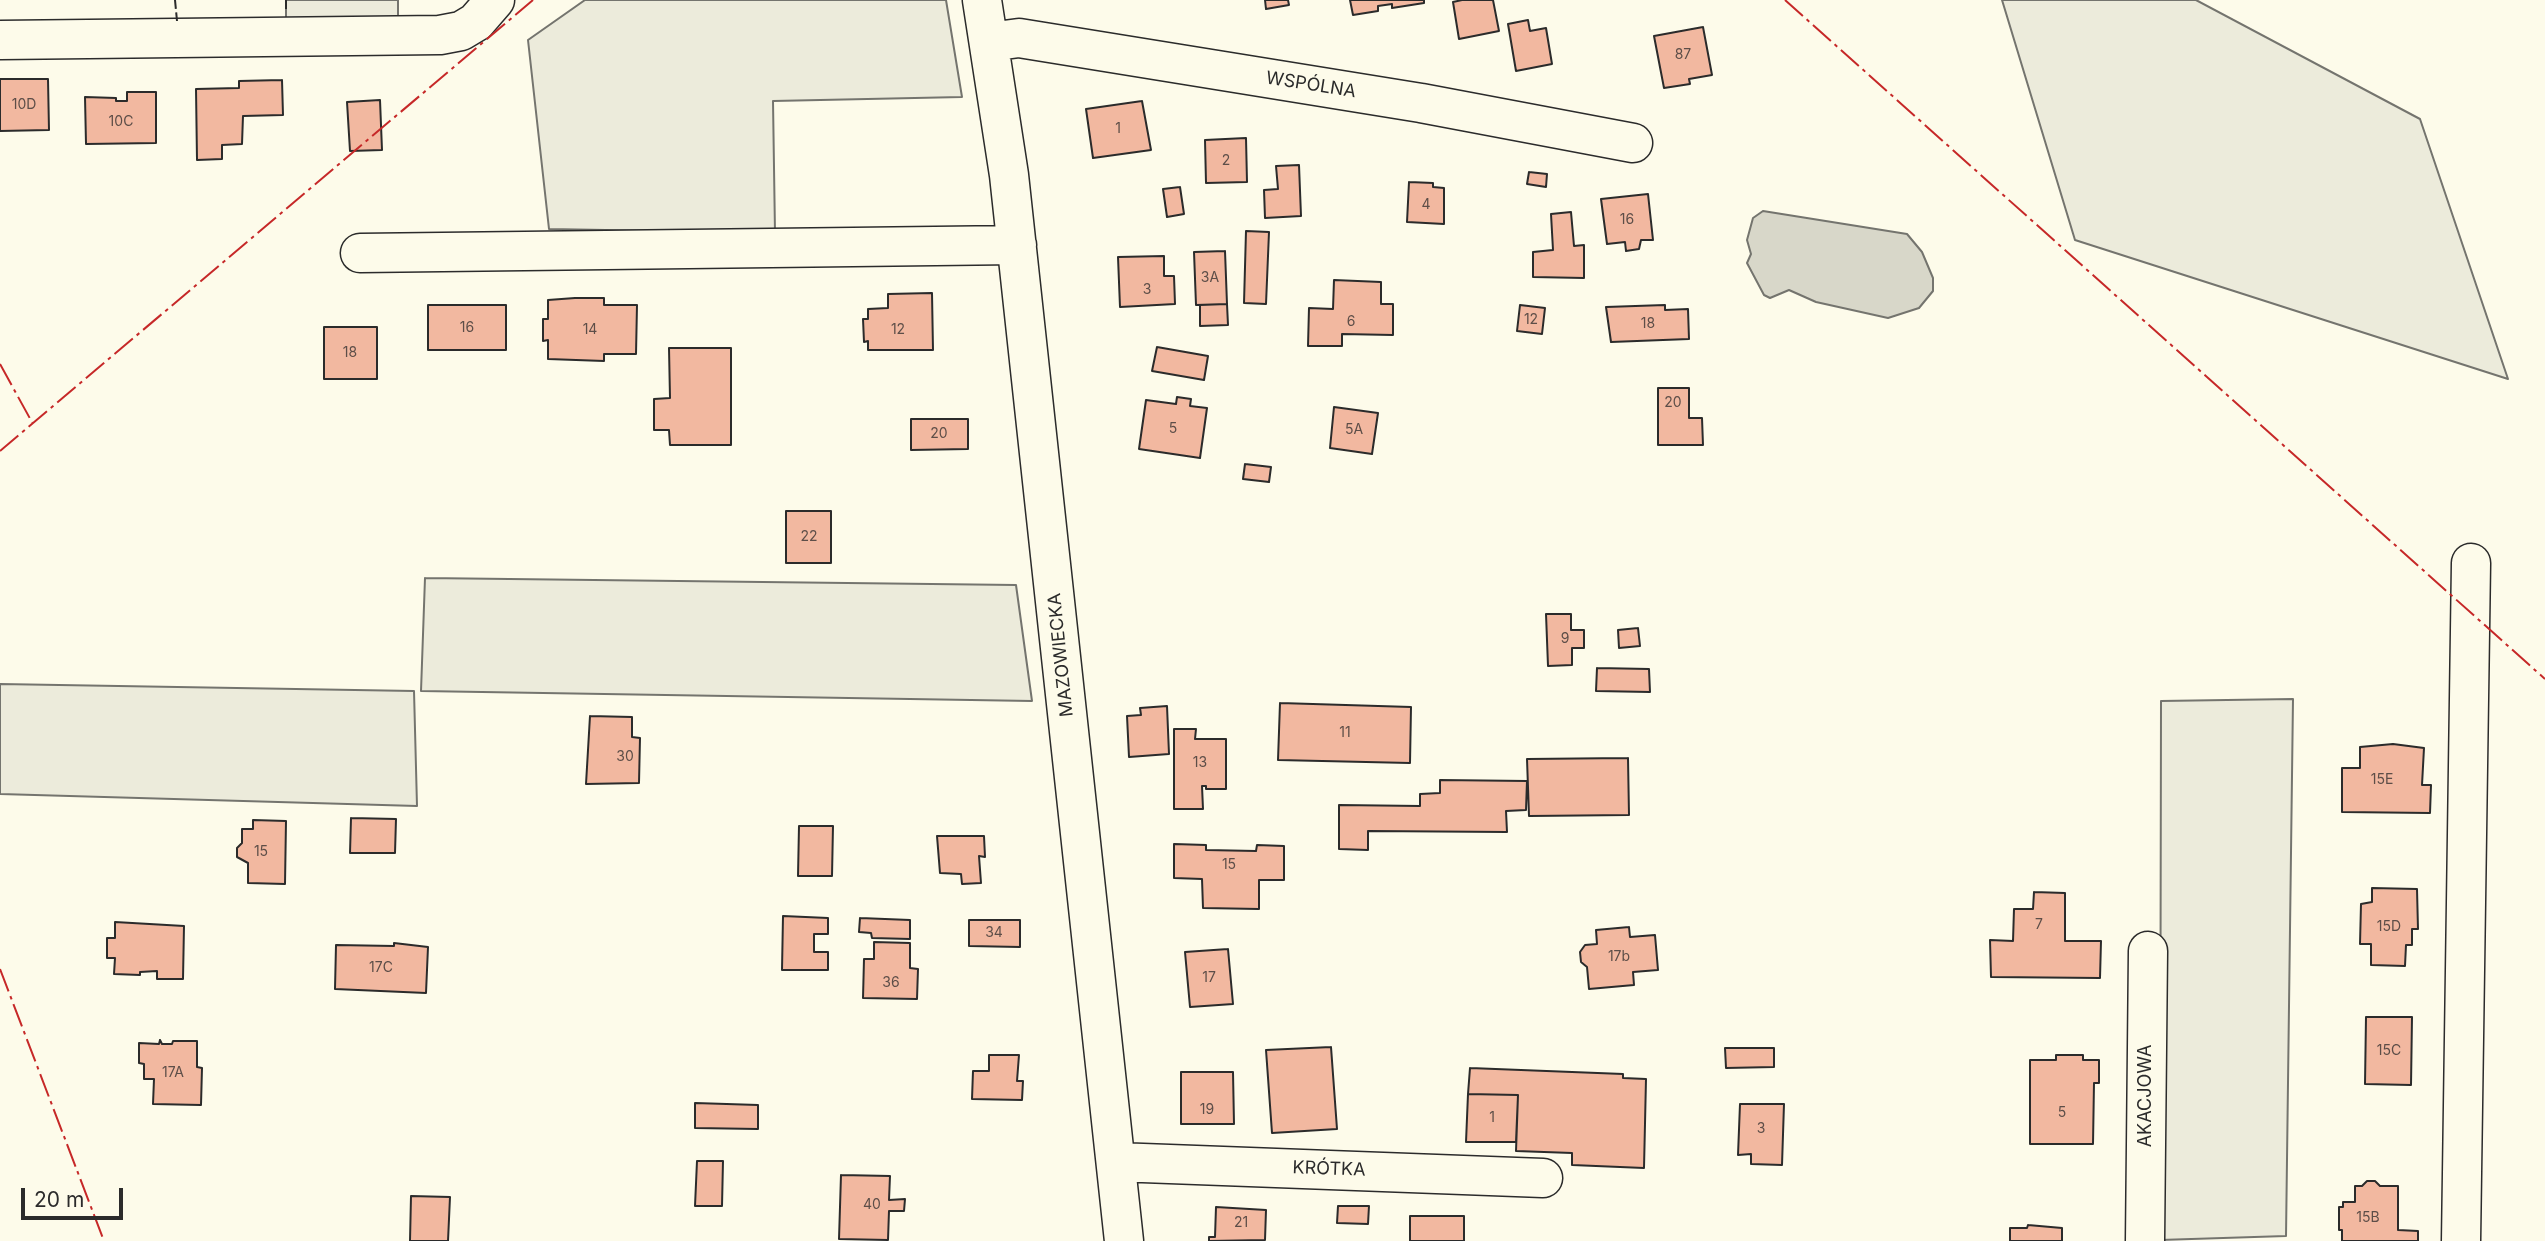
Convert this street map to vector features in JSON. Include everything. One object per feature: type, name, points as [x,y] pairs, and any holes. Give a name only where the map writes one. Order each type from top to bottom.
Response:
[{"type":"street","points":[[0,40],[440,35],[461,31],[476,22],[495,0]]},
{"type":"street","name":"MAZOWIECKA","points":[[982,0],[1017,246],[1124,1241]]},
{"type":"street","name":"WSPÓLNA","points":[[992,56],[1019,38],[1421,103],[1633,143]]},
{"type":"street","points":[[360,253],[1017,246]]},
{"type":"street","points":[[2461,1241],[2471,563]]},
{"type":"street","name":"AKACJOWA","points":[[2145,1241],[2148,951]]},
{"type":"street","name":"KRÓTKA","points":[[1116,1163],[1543,1178]]},
{"type":"shaded area","points":[[286,0],[398,0],[398,17],[286,19]]},
{"type":"shaded area","points":[[585,0],[946,0],[962,97],[773,101],[775,233],[549,229],[528,40]]},
{"type":"shaded area","points":[[2002,0],[2196,0],[2420,119],[2508,379],[2075,240]]},
{"type":"shaded area","points":[[1763,211],[1907,234],[1922,252],[1933,278],[1933,291],[1919,308],[1888,318],[1816,302],[1789,290],[1770,298],[1764,295],[1747,263],[1751,254],[1747,240],[1753,218]]},
{"type":"shaded area","points":[[425,578],[1016,585],[1032,701],[421,691]]},
{"type":"shaded area","points":[[0,684],[414,691],[417,806],[0,794]]},
{"type":"shaded area","points":[[2293,699],[2286,1236],[2160,1240],[2161,701]]},
{"type":"building","points":[[1265,0],[1288,0],[1289,5],[1266,9]]},
{"type":"building","points":[[1350,0],[1424,0],[1424,3],[1392,8],[1392,4],[1378,6],[1378,11],[1353,15]]},
{"type":"building","points":[[1493,0],[1499,31],[1459,39],[1453,2]]},
{"type":"building","points":[[1528,20],[1530,31],[1546,28],[1552,64],[1516,71],[1508,24]]},
{"type":"building","points":[[1703,27],[1712,75],[1689,79],[1690,84],[1664,88],[1654,36]]},
{"type":"building","points":[[0,79],[48,79],[49,130],[0,131]]},
{"type":"building","points":[[282,80],[283,115],[243,116],[242,144],[222,145],[222,159],[197,160],[196,89],[239,88],[239,81]]},
{"type":"building","points":[[127,92],[156,92],[156,143],[86,144],[85,97],[127,101]]},
{"type":"building","points":[[380,100],[382,150],[350,151],[347,102]]},
{"type":"building","points":[[1142,101],[1151,150],[1093,158],[1086,109]]},
{"type":"building","points":[[1246,138],[1247,182],[1206,183],[1205,140]]},
{"type":"building","points":[[1299,165],[1301,216],[1265,218],[1264,190],[1278,189],[1276,166]]},
{"type":"building","points":[[1529,172],[1547,174],[1546,187],[1527,184]]},
{"type":"building","points":[[1409,182],[1433,183],[1433,187],[1444,188],[1444,224],[1407,222]]},
{"type":"building","points":[[1180,187],[1184,214],[1167,217],[1163,189]]},
{"type":"building","points":[[1648,194],[1653,240],[1641,240],[1639,249],[1626,251],[1625,242],[1607,244],[1601,199]]},
{"type":"building","points":[[1571,212],[1574,246],[1584,245],[1584,278],[1533,277],[1533,252],[1553,250],[1551,214]]},
{"type":"building","points":[[1246,231],[1269,232],[1266,304],[1244,303]]},
{"type":"building","points":[[1225,251],[1227,304],[1196,305],[1194,252]]},
{"type":"building","points":[[1164,256],[1164,276],[1174,276],[1175,304],[1120,307],[1118,257]]},
{"type":"building","points":[[1334,280],[1381,282],[1381,304],[1393,304],[1393,335],[1342,334],[1342,346],[1308,346],[1309,308],[1333,309]]},
{"type":"building","points":[[932,293],[933,350],[868,350],[868,341],[864,342],[863,319],[868,319],[868,309],[888,308],[888,294]]},
{"type":"building","points":[[604,298],[604,305],[637,305],[636,354],[604,354],[604,361],[548,359],[548,340],[543,341],[543,319],[548,319],[548,300]]},
{"type":"building","points":[[1227,304],[1228,325],[1200,326],[1200,305]]},
{"type":"building","points":[[428,305],[506,305],[506,350],[428,350]]},
{"type":"building","points":[[1520,305],[1545,308],[1542,334],[1517,331]]},
{"type":"building","points":[[1665,305],[1665,310],[1688,309],[1689,339],[1611,342],[1606,307]]},
{"type":"building","points":[[324,327],[377,327],[377,379],[324,379]]},
{"type":"building","points":[[1157,347],[1208,356],[1204,380],[1152,371]]},
{"type":"building","points":[[669,348],[731,348],[731,445],[670,445],[669,430],[654,430],[654,399],[670,398]]},
{"type":"building","points":[[1658,388],[1689,388],[1689,418],[1702,418],[1703,445],[1658,445]]},
{"type":"building","points":[[1177,397],[1191,399],[1190,406],[1207,408],[1200,458],[1139,449],[1146,400],[1176,404]]},
{"type":"building","points":[[1334,407],[1378,413],[1372,454],[1330,448]]},
{"type":"building","points":[[911,419],[968,419],[968,449],[911,450]]},
{"type":"building","points":[[1245,464],[1271,467],[1269,482],[1243,479]]},
{"type":"building","points":[[786,511],[831,511],[831,563],[786,563]]},
{"type":"building","points":[[1546,614],[1571,614],[1571,630],[1584,630],[1584,648],[1572,648],[1572,665],[1548,666]]},
{"type":"building","points":[[1638,628],[1640,646],[1619,648],[1618,630]]},
{"type":"building","points":[[1597,668],[1649,669],[1650,692],[1596,691]]},
{"type":"building","points":[[1280,703],[1411,707],[1410,763],[1278,760]]},
{"type":"building","points":[[1167,706],[1169,754],[1129,757],[1127,716],[1141,715],[1140,708]]},
{"type":"building","points":[[590,716],[632,717],[632,737],[640,738],[639,783],[586,784]]},
{"type":"building","points":[[1174,729],[1196,729],[1195,739],[1226,739],[1226,789],[1206,789],[1206,786],[1202,786],[1203,809],[1174,809]]},
{"type":"building","points":[[2393,744],[2424,748],[2422,785],[2431,785],[2430,813],[2342,812],[2342,768],[2360,768],[2360,747]]},
{"type":"building","points":[[1628,758],[1629,815],[1529,816],[1527,759]]},
{"type":"building","points":[[1440,780],[1527,781],[1526,810],[1506,811],[1507,832],[1368,831],[1368,850],[1339,849],[1339,805],[1420,806],[1420,794],[1440,793]]},
{"type":"building","points":[[351,818],[396,819],[395,853],[350,853]]},
{"type":"building","points":[[253,820],[286,821],[285,884],[248,883],[248,863],[237,857],[237,848],[242,843],[242,829],[253,829]]},
{"type":"building","points":[[799,826],[833,826],[832,876],[798,876]]},
{"type":"building","points":[[937,836],[984,836],[985,857],[979,856],[981,883],[962,884],[961,874],[940,873]]},
{"type":"building","points":[[1174,844],[1206,845],[1206,850],[1256,851],[1257,845],[1284,846],[1284,880],[1259,880],[1259,909],[1203,908],[1202,879],[1174,878]]},
{"type":"building","points":[[2372,888],[2417,889],[2418,929],[2412,929],[2412,945],[2406,945],[2405,966],[2371,965],[2371,944],[2360,944],[2361,904],[2372,902]]},
{"type":"building","points":[[2034,892],[2065,893],[2065,941],[2101,941],[2100,978],[1991,977],[1990,940],[2013,941],[2014,909],[2033,909]]},
{"type":"building","points":[[783,916],[828,918],[828,934],[814,934],[814,952],[828,952],[828,970],[782,970]]},
{"type":"building","points":[[860,918],[910,920],[910,939],[872,938],[871,933],[859,932]]},
{"type":"building","points":[[969,920],[1020,920],[1020,947],[969,946]]},
{"type":"building","points":[[115,922],[184,926],[183,979],[157,979],[157,971],[140,972],[140,975],[114,974],[115,958],[107,958],[107,938],[115,938]]},
{"type":"building","points":[[1629,927],[1630,937],[1655,935],[1658,970],[1633,972],[1634,985],[1589,989],[1587,967],[1581,962],[1580,952],[1585,945],[1597,944],[1596,930]]},
{"type":"building","points":[[874,942],[910,943],[910,968],[918,969],[917,999],[863,998],[864,959],[874,959]]},
{"type":"building","points":[[394,943],[428,947],[426,993],[335,989],[336,945],[394,946]]},
{"type":"building","points":[[1228,949],[1233,1004],[1190,1007],[1185,952]]},
{"type":"building","points":[[2366,1017],[2412,1017],[2411,1085],[2365,1084]]},
{"type":"building","points":[[160,1040],[162,1044],[197,1041],[197,1067],[202,1068],[201,1105],[153,1104],[154,1079],[144,1079],[144,1064],[139,1063],[139,1043],[159,1044]]},
{"type":"building","points":[[1331,1047],[1337,1129],[1272,1133],[1266,1050]]},
{"type":"building","points":[[1725,1048],[1774,1048],[1774,1067],[1726,1068]]},
{"type":"building","points":[[989,1055],[1019,1055],[1017,1081],[1023,1081],[1022,1100],[972,1099],[973,1071],[989,1071]]},
{"type":"building","points":[[2056,1055],[2083,1055],[2083,1060],[2099,1060],[2099,1083],[2094,1083],[2093,1144],[2030,1144],[2030,1060],[2056,1060]]},
{"type":"building","points":[[1470,1068],[1623,1074],[1623,1078],[1646,1079],[1644,1168],[1572,1165],[1572,1153],[1516,1151],[1518,1095],[1468,1094]]},
{"type":"building","points":[[1181,1072],[1233,1072],[1234,1124],[1181,1124]]},
{"type":"building","points":[[1468,1094],[1518,1095],[1516,1142],[1466,1142]]},
{"type":"building","points":[[695,1103],[758,1105],[758,1129],[695,1128]]},
{"type":"building","points":[[1740,1104],[1784,1104],[1782,1165],[1751,1164],[1751,1154],[1738,1155]]},
{"type":"building","points":[[697,1161],[723,1161],[722,1206],[695,1206]]},
{"type":"building","points":[[841,1175],[890,1176],[889,1200],[905,1199],[904,1211],[889,1211],[888,1240],[839,1239]]},
{"type":"building","points":[[2367,1181],[2375,1181],[2380,1186],[2398,1186],[2398,1230],[2418,1231],[2418,1241],[2342,1241],[2339,1207],[2343,1207],[2343,1202],[2355,1202],[2355,1186],[2362,1186]]},
{"type":"building","points":[[411,1196],[450,1197],[448,1241],[410,1241]]},
{"type":"building","points":[[1338,1206],[1369,1206],[1368,1224],[1337,1223]]},
{"type":"building","points":[[1216,1207],[1266,1210],[1265,1240],[1209,1241],[1209,1237],[1215,1237]]},
{"type":"building","points":[[1410,1216],[1464,1216],[1464,1241],[1410,1241]]},
{"type":"building","points":[[2028,1225],[2062,1228],[2062,1241],[2010,1241],[2010,1228],[2027,1228]]},
{"type":"fence","points":[[175,0],[177,21]]},
{"type":"fence","points":[[286,0],[286,10]]},
{"type":"power","points":[[0,451],[533,0]]},
{"type":"power","points":[[1785,0],[2545,679]]},
{"type":"power","points":[[0,364],[33,424]]},
{"type":"power","points":[[0,969],[104,1241]]}]
